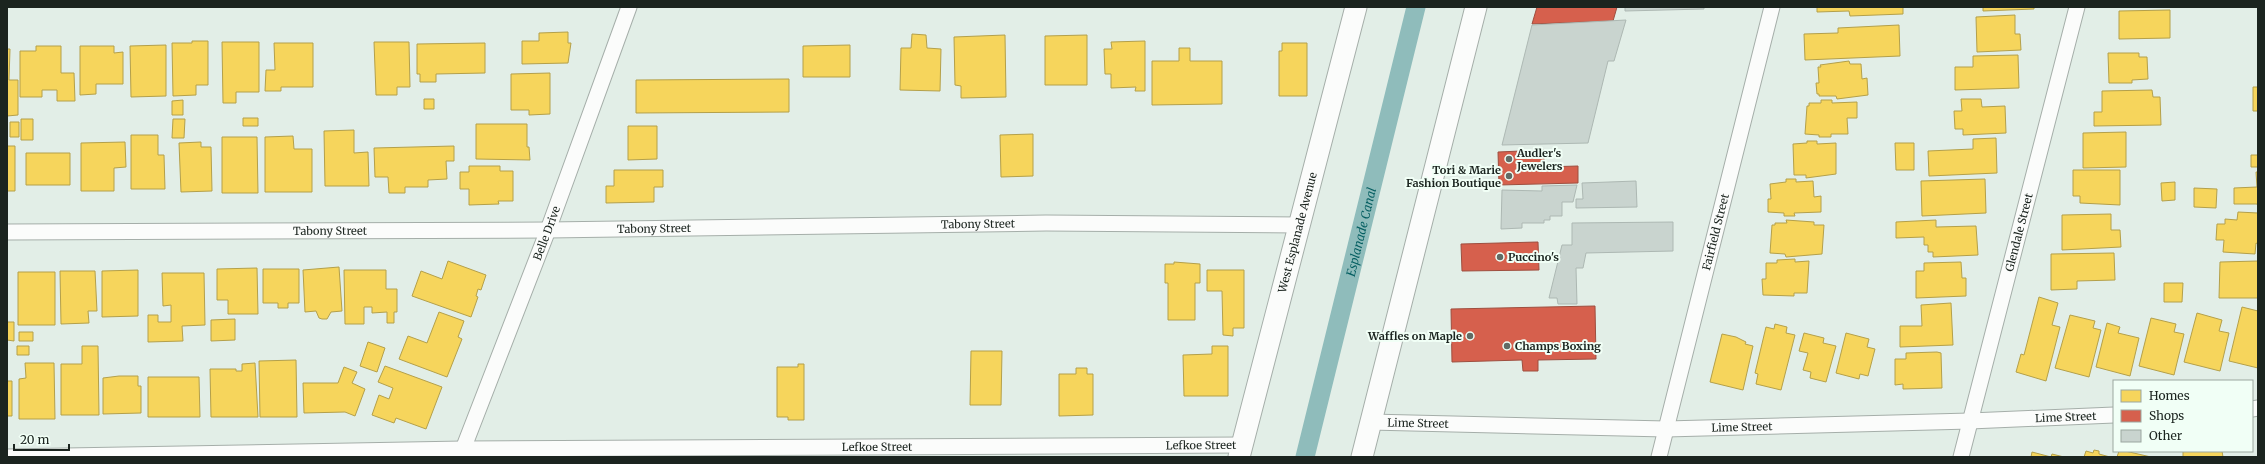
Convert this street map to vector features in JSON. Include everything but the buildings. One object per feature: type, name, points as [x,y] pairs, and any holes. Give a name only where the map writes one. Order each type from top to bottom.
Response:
[{"type":"main road","name":"West Esplanade Avenue","points":[[1241,451],[1356,7]]},
{"type":"main road","points":[[1362,457],[1476,7]]},
{"type":"street","name":"Belle Drive","points":[[462,453],[548,230],[629,7]]},
{"type":"street","name":"Fairfield Street","points":[[1659,457],[1772,7]]},
{"type":"street","name":"Glendale Street","points":[[1961,457],[2077,7]]},
{"type":"street","name":"Tabony Street","points":[[7,232],[548,230],[1046,223],[1300,225]]},
{"type":"street","name":"Lime Street","points":[[1370,422],[1666,429],[1970,421],[2113,415]]},
{"type":"street","name":"Lefkoe Street","points":[[7,457],[462,453],[1241,451]]},
{"type":"waterway","name":"Esplanade Canal","points":[[1305,457],[1416,7]]},
{"type":"place","name":"Audler's Jewelers","points":[[1509,159]]},
{"type":"place","name":"Tori & Marie Fashion Boutique","points":[[1509,176]]},
{"type":"place","name":"Puccino's","points":[[1500,257]]},
{"type":"place","name":"Waffles on Maple","points":[[1470,336]]},
{"type":"place","name":"Champs Boxing","points":[[1507,346]]}]
